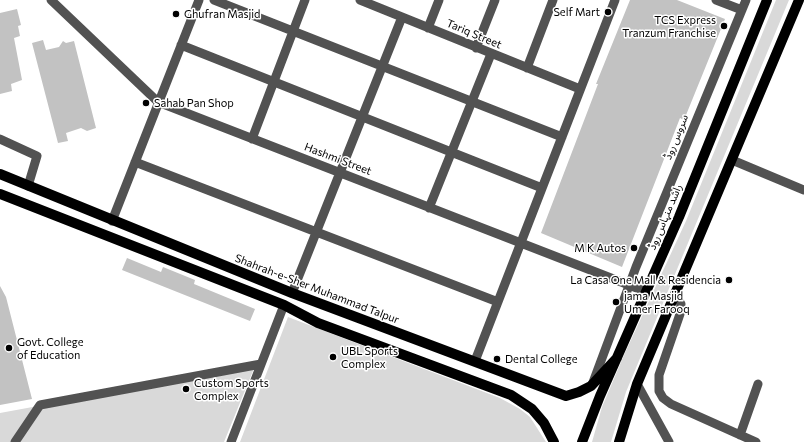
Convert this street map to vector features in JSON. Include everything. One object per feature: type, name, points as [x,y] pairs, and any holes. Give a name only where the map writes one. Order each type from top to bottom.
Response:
[{"type":"main road","name":"راشد منہاس روڈ","points":[[582,442],[617,358],[647,292],[767,0]]},
{"type":"main road","points":[[739,70],[772,0]]},
{"type":"main road","points":[[763,84],[794,0]]},
{"type":"main road","points":[[619,442],[637,384],[799,0]]},
{"type":"main road","name":"Shahrah-e-Sher Muhammad Talpur","points":[[0,174],[112,221],[292,293],[566,396],[591,386],[617,358]]},
{"type":"main road","points":[[0,194],[284,305],[318,323],[510,395],[532,409],[544,423],[554,442]]},
{"type":"street","name":"Hashmi Street","points":[[51,0],[158,102],[647,292]]},
{"type":"street","points":[[112,221],[199,0]]},
{"type":"street","points":[[214,0],[562,137]]},
{"type":"street","points":[[252,139],[304,0]]},
{"type":"street","name":"Tariq Street","points":[[360,0],[580,89]]},
{"type":"street","points":[[428,28],[439,0]]},
{"type":"street","points":[[476,48],[495,0]]},
{"type":"street","points":[[527,68],[553,0]]},
{"type":"street","points":[[475,361],[615,0]]},
{"type":"street","points":[[716,0],[742,10]]},
{"type":"street","name":"سروس روڈ","points":[[591,386],[629,284],[746,0]]},
{"type":"street","points":[[292,293],[402,17]]},
{"type":"street","points":[[181,45],[542,188]]},
{"type":"street","points":[[429,208],[491,54]]},
{"type":"street","points":[[0,139],[37,156],[28,186]]},
{"type":"street","points":[[732,160],[804,190]]},
{"type":"street","points":[[135,162],[498,302]]},
{"type":"street","points":[[675,294],[681,304],[680,314],[659,374],[659,391],[663,398],[670,404],[756,442]]},
{"type":"street","points":[[231,442],[284,305]]},
{"type":"street","points":[[15,442],[40,405],[261,364]]},
{"type":"street","points":[[637,384],[668,442]]},
{"type":"street","points":[[740,435],[758,384]]},
{"type":"shaded area","points":[[776,0],[789,0],[626,392],[611,442],[592,442],[602,407],[624,355],[686,221]]},
{"type":"shaded area","name":"UBL Sports Complex","points":[[288,317],[500,398],[520,409],[530,417],[546,442],[240,442]]},
{"type":"shaded area","name":"Custom Sports Complex","points":[[255,366],[224,442],[0,442],[0,413]]},
{"type":"building","points":[[630,0],[677,0],[725,19],[684,120],[680,118],[622,267],[541,233],[598,84],[596,84]]},
{"type":"building","points":[[17,9],[21,25],[18,26],[20,36],[14,38],[22,80],[11,84],[12,91],[0,94],[0,13]]},
{"type":"building","points":[[43,40],[46,50],[59,47],[63,41],[66,43],[74,41],[96,128],[87,131],[81,128],[66,133],[68,141],[58,143],[32,43]]},
{"type":"building","points":[[127,258],[161,272],[163,267],[195,280],[194,284],[255,309],[250,321],[122,270]]},
{"type":"building","name":"Govt. College of Education","points":[[0,286],[6,297],[32,399],[0,405]]},
{"type":"place","name":"Self Mart","points":[[608,12]]},
{"type":"place","name":"Ghufran Masjid","points":[[176,14]]},
{"type":"place","name":"TCS Express Tranzum Franchise","points":[[724,26]]},
{"type":"place","name":"Sahab Pan Shop","points":[[146,103]]},
{"type":"place","name":"M K Autos","points":[[634,248]]},
{"type":"place","name":"La Casa One Mall & Residencia","points":[[729,280]]},
{"type":"place","name":"jama Masjid Umer Farooq","points":[[616,302]]},
{"type":"place","name":"Govt. College of Education","points":[[9,348]]},
{"type":"place","name":"UBL Sports Complex","points":[[333,357]]},
{"type":"place","name":"Dental College","points":[[497,359]]},
{"type":"place","name":"Custom Sports Complex","points":[[186,389]]}]
